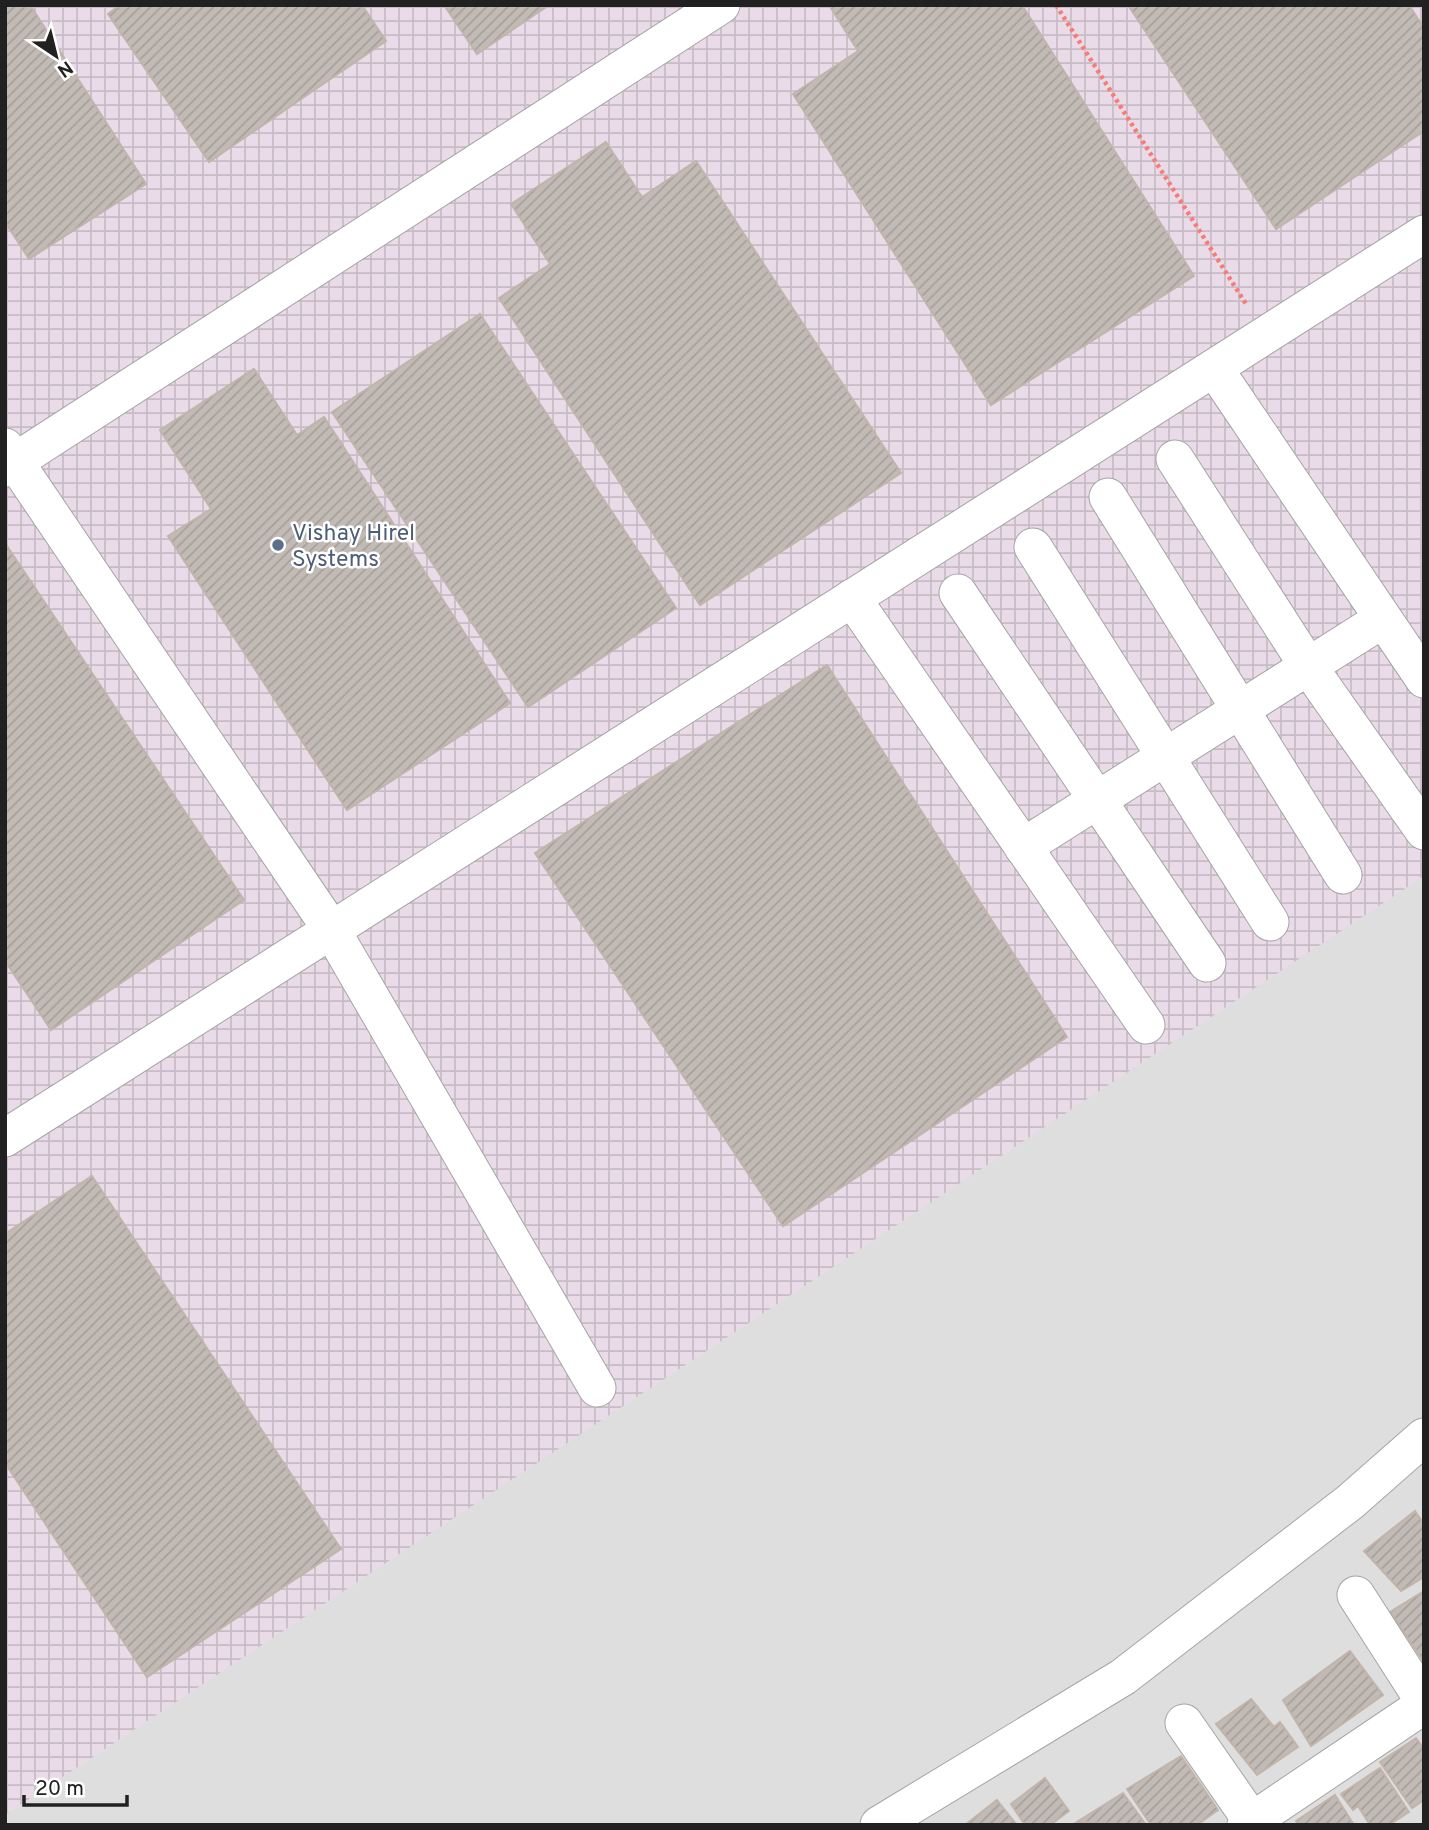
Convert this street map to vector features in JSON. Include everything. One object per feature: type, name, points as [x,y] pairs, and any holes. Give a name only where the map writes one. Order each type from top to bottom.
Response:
[{"type":"street","points":[[597,1388],[331,929],[8,459],[721,5]]},
{"type":"street","points":[[5,1139],[1424,234]]},
{"type":"street","points":[[1214,368],[1424,680]]},
{"type":"street","points":[[1175,459],[1308,666],[1424,831]]},
{"type":"street","points":[[1108,497],[1343,875]]},
{"type":"street","points":[[1033,547],[1168,755],[1270,922]]},
{"type":"street","points":[[958,593],[1207,963]]},
{"type":"street","points":[[852,598],[1146,1025]]},
{"type":"street","points":[[1024,847],[1383,619]]},
{"type":"street","points":[[879,1825],[1123,1676],[1350,1502],[1424,1437]]},
{"type":"street","points":[[1184,1723],[1249,1823],[1424,1703],[1356,1595]]},
{"type":"path","points":[[1056,5],[1265,335]]},
{"type":"shaded area","points":[[5,5],[1424,5],[1424,1825],[5,1825]]},
{"type":"shaded area","points":[[5,5],[1424,5],[1424,876],[5,1815]]},
{"type":"building","points":[[5,5],[30,5],[146,184],[29,259],[5,222]]},
{"type":"building","points":[[120,5],[362,5],[386,41],[209,162],[108,14]]},
{"type":"building","points":[[444,5],[549,5],[477,54]]},
{"type":"building","points":[[829,5],[1022,5],[1194,276],[991,405],[793,94],[858,51]]},
{"type":"building","points":[[1128,5],[1409,5],[1424,28],[1424,131],[1276,229]]},
{"type":"building","points":[[606,142],[642,197],[696,161],[901,473],[700,605],[499,298],[550,264],[511,204]]},
{"type":"building","points":[[480,314],[676,608],[528,707],[332,412]]},
{"type":"building","points":[[254,369],[297,435],[324,417],[510,703],[347,810],[168,536],[211,509],[160,430]]},
{"type":"building","points":[[5,543],[244,900],[51,1030],[5,961]]},
{"type":"building","points":[[827,665],[1067,1037],[783,1226],[535,853]]},
{"type":"building","points":[[92,1176],[341,1549],[147,1677],[5,1463],[5,1234]]},
{"type":"building","points":[[1415,1511],[1424,1524],[1424,1577],[1401,1591],[1364,1551]]},
{"type":"building","points":[[1424,1591],[1424,1662],[1390,1612]]},
{"type":"building","points":[[1350,1651],[1383,1695],[1311,1746],[1283,1700]]},
{"type":"building","points":[[1251,1699],[1274,1727],[1280,1722],[1298,1747],[1257,1775],[1216,1724]]},
{"type":"building","points":[[1416,1738],[1424,1749],[1424,1800],[1412,1808],[1380,1762]]},
{"type":"building","points":[[1181,1756],[1218,1810],[1197,1825],[1151,1825],[1127,1789]]},
{"type":"building","points":[[1380,1768],[1409,1812],[1389,1825],[1370,1825],[1358,1806],[1353,1810],[1341,1794]]},
{"type":"building","points":[[1045,1778],[1069,1811],[1050,1825],[1025,1825],[1011,1804]]},
{"type":"building","points":[[1123,1793],[1146,1825],[1077,1822]]},
{"type":"building","points":[[1335,1795],[1354,1825],[1299,1825],[1296,1821]]},
{"type":"building","points":[[997,1800],[1017,1825],[965,1825]]},
{"type":"place","name":"Vishay Hirel Systems","points":[[278,545]]}]
